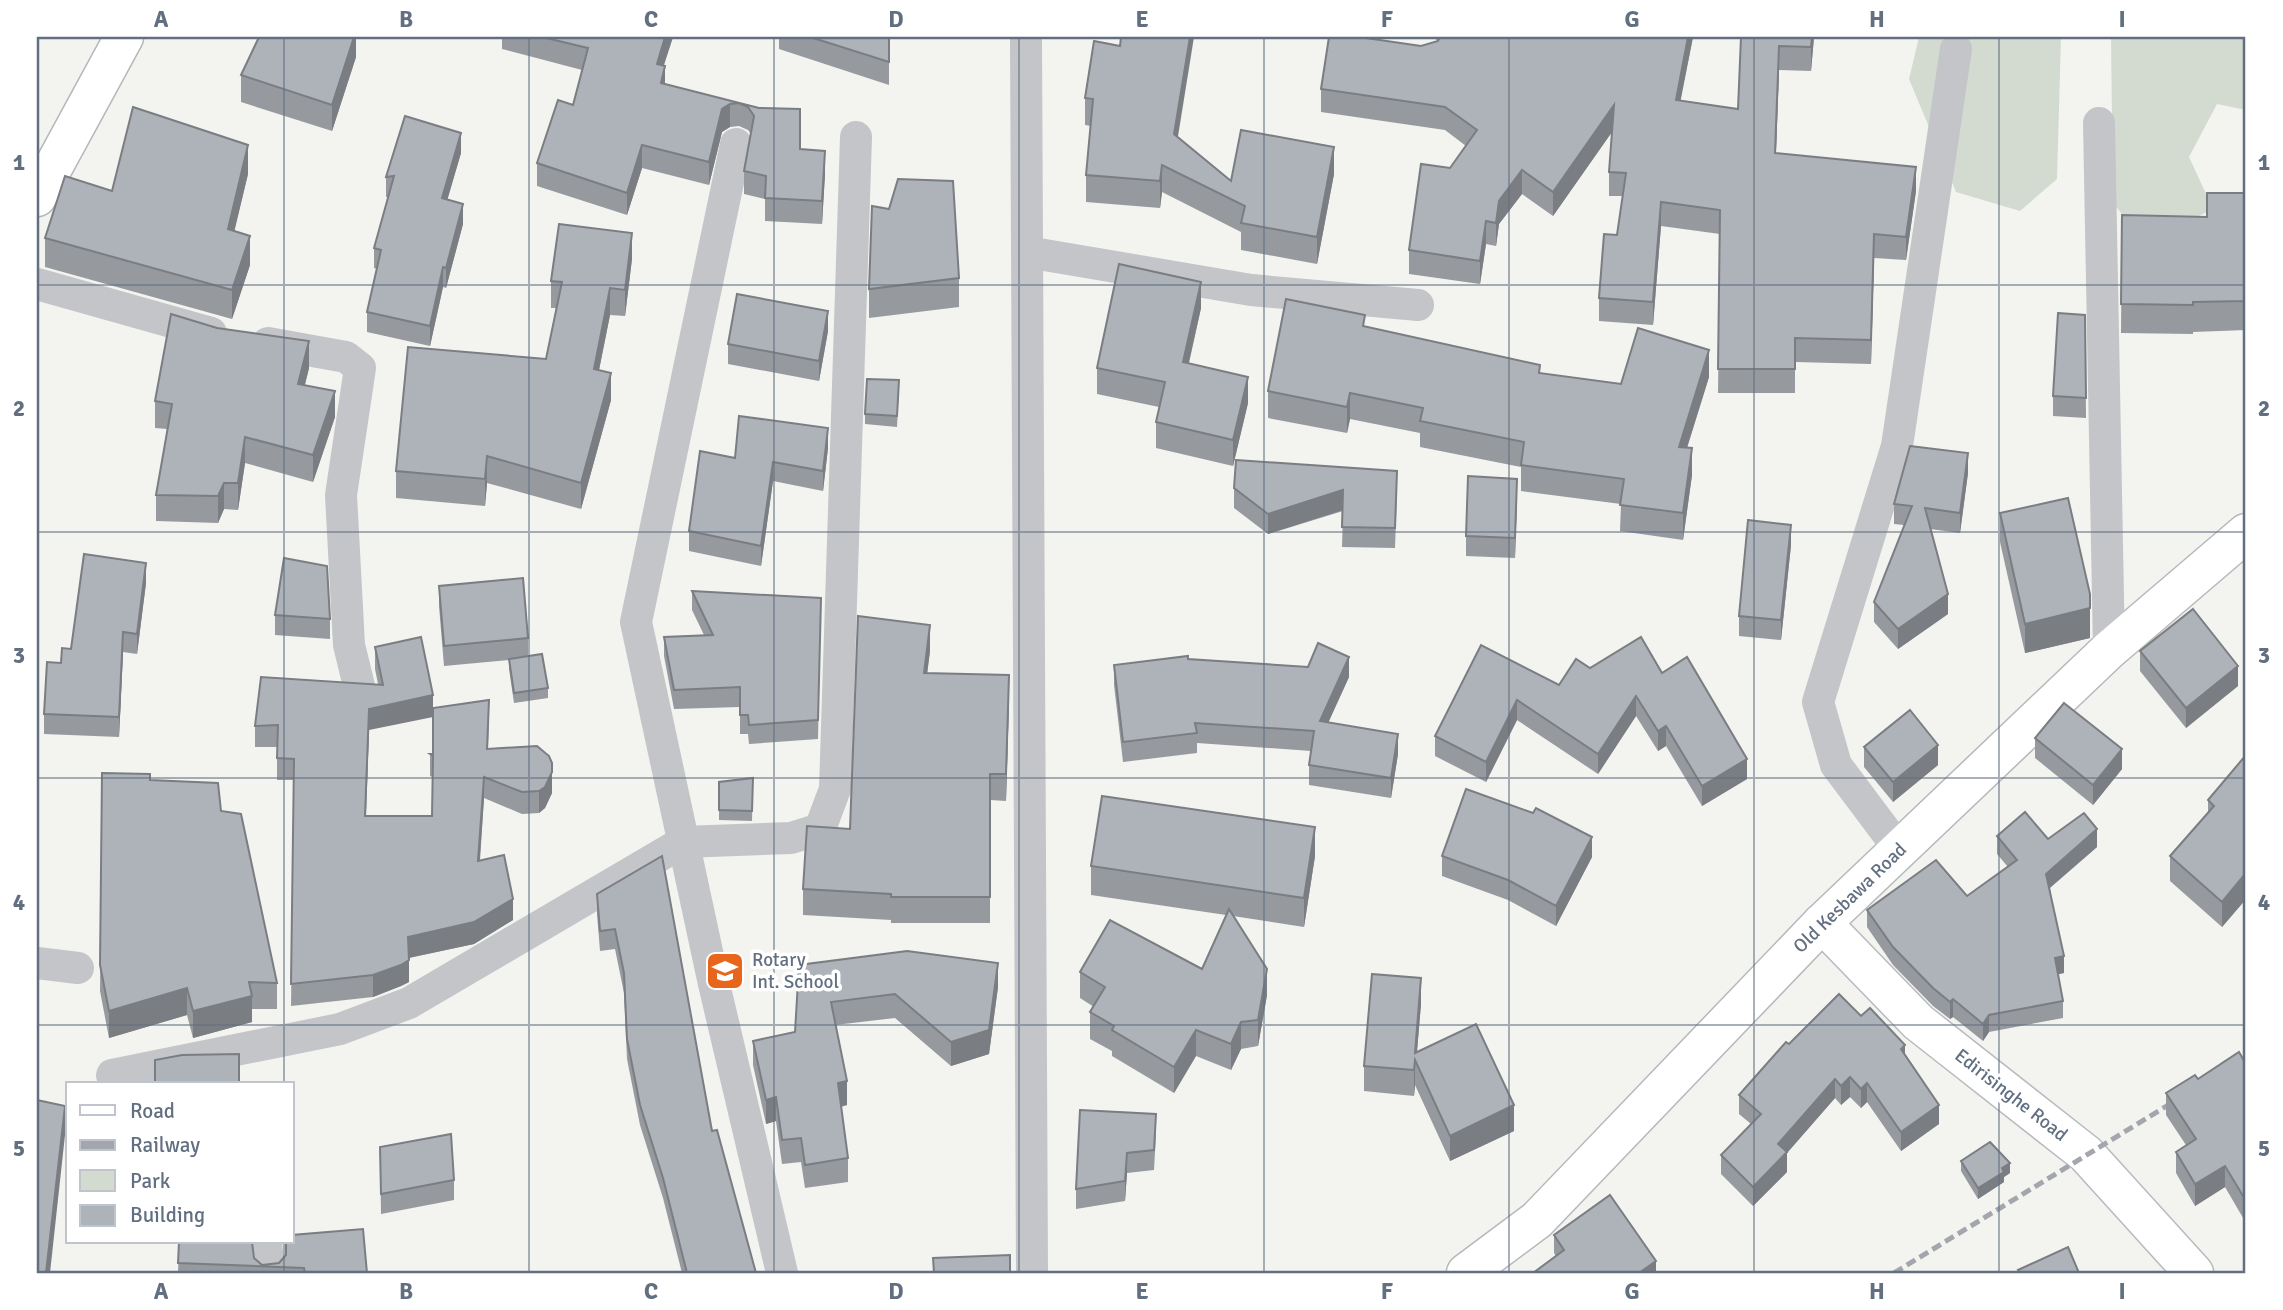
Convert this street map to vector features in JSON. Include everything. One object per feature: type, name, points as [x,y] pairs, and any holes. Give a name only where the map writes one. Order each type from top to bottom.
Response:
[{"type":"main road","points":[[37,197],[124,37]]},
{"type":"main road","name":"Old Kesbawa Road","points":[[1466,1273],[1537,1220],[1822,922],[2109,650],[2246,533]]},
{"type":"main road","name":"Edirisinghe Road","points":[[1822,922],[1918,1022],[2086,1154],[2194,1273]]},
{"type":"street","points":[[1026,37],[1032,1273]]},
{"type":"street","points":[[1899,849],[1836,765],[1818,702],[1897,446],[1956,49]]},
{"type":"street","points":[[2099,123],[2109,650]]},
{"type":"street","points":[[112,1075],[340,1029],[409,1003],[683,842],[791,838],[820,829],[835,789],[856,137]]},
{"type":"street","points":[[737,144],[636,622],[683,842],[782,1273]]},
{"type":"street","points":[[1027,251],[1251,290],[1418,305]]},
{"type":"street","points":[[37,284],[220,336],[314,350],[356,362],[361,375],[341,495],[349,645],[359,686]]},
{"type":"street","points":[[37,963],[78,968]]},
{"type":"street","points":[[266,1244],[269,1273]]},
{"type":"green space","points":[[1919,37],[2061,37],[2057,179],[2020,211],[1956,192],[1909,79]]},
{"type":"green space","points":[[2111,37],[2246,37],[2246,110],[2217,104],[2189,157],[2213,209],[2176,227],[2126,219],[2113,203]]},
{"type":"building","points":[[259,37],[354,37],[332,105],[241,75]]},
{"type":"building","points":[[542,37],[665,37],[657,64],[665,66],[661,83],[759,108],[800,109],[800,149],[825,151],[822,201],[765,198],[766,176],[744,171],[754,116],[748,107],[739,103],[722,109],[709,162],[642,145],[627,193],[537,163],[558,100],[573,105],[588,48]]},
{"type":"building","points":[[810,37],[889,37],[889,62]]},
{"type":"building","points":[[1121,37],[1190,37],[1174,134],[1231,181],[1241,130],[1334,147],[1317,237],[1241,223],[1245,206],[1162,165],[1160,181],[1086,175],[1093,99],[1085,98],[1094,41],[1120,46]]},
{"type":"building","points":[[1329,37],[1359,37],[1421,46],[1438,41],[1440,37],[1688,37],[1676,100],[1738,109],[1741,37],[1812,37],[1811,47],[1779,46],[1775,153],[1916,167],[1906,237],[1874,234],[1871,340],[1795,338],[1795,369],[1718,369],[1720,210],[1661,202],[1653,302],[1599,298],[1604,234],[1617,235],[1626,173],[1609,172],[1614,105],[1553,192],[1522,170],[1499,201],[1496,223],[1486,221],[1480,261],[1409,250],[1421,164],[1450,168],[1477,130],[1445,107],[1321,89]]},
{"type":"building","points":[[133,107],[248,145],[228,229],[250,236],[232,290],[45,238],[65,176],[112,191]]},
{"type":"building","points":[[405,116],[461,133],[442,198],[463,204],[446,268],[443,267],[430,326],[367,312],[381,250],[374,248],[394,176],[386,177]]},
{"type":"building","points":[[898,179],[953,181],[959,278],[869,289],[872,206],[889,209]]},
{"type":"building","points":[[2207,193],[2246,193],[2246,301],[2193,302],[2193,305],[2121,304],[2122,215],[2207,217]]},
{"type":"building","points":[[559,224],[632,233],[625,290],[610,288],[594,369],[611,373],[581,483],[487,456],[485,479],[396,471],[408,347],[546,359],[562,282],[551,281]]},
{"type":"building","points":[[1119,264],[1201,282],[1183,362],[1248,377],[1233,440],[1156,422],[1165,382],[1097,368]]},
{"type":"building","points":[[737,294],[828,311],[819,361],[728,344]]},
{"type":"building","points":[[1286,299],[1365,315],[1363,326],[1540,365],[1539,373],[1621,384],[1638,328],[1709,350],[1679,447],[1692,448],[1683,513],[1620,505],[1624,479],[1521,465],[1524,442],[1420,421],[1423,408],[1350,393],[1347,407],[1268,391]]},
{"type":"building","points":[[2058,313],[2085,315],[2086,398],[2053,396]]},
{"type":"building","points":[[171,314],[217,328],[309,341],[298,384],[335,391],[313,455],[245,437],[238,483],[224,483],[218,496],[156,495],[172,404],[155,401]]},
{"type":"building","points":[[867,379],[899,380],[897,416],[865,414]]},
{"type":"building","points":[[739,416],[828,428],[823,471],[773,462],[761,546],[689,531],[700,451],[735,458]]},
{"type":"building","points":[[1910,446],[1968,453],[1960,513],[1925,508],[1948,594],[1898,629],[1874,602],[1912,506],[1894,504]]},
{"type":"building","points":[[1236,460],[1397,471],[1395,528],[1342,527],[1343,490],[1268,514],[1234,488]]},
{"type":"building","points":[[1468,476],[1517,479],[1515,538],[1466,536]]},
{"type":"building","points":[[2068,498],[2090,594],[2090,608],[2025,624],[2000,513]]},
{"type":"building","points":[[1748,520],[1791,525],[1781,620],[1739,616]]},
{"type":"building","points":[[84,554],[146,563],[137,634],[123,632],[119,717],[44,714],[47,662],[61,663],[62,648],[71,649]]},
{"type":"building","points":[[284,558],[327,566],[330,619],[275,615]]},
{"type":"building","points":[[523,578],[528,638],[444,646],[439,586]]},
{"type":"building","points":[[692,591],[821,598],[818,720],[749,725],[748,715],[740,715],[740,687],[674,690],[664,637],[713,635]]},
{"type":"building","points":[[2193,609],[2238,666],[2186,708],[2140,651]]},
{"type":"building","points":[[858,616],[930,625],[924,673],[1009,675],[1006,774],[990,774],[990,897],[891,897],[891,894],[803,889],[807,826],[850,829]]},
{"type":"building","points":[[421,637],[433,695],[369,709],[365,816],[432,816],[433,756],[430,754],[433,754],[433,708],[489,700],[487,749],[537,746],[549,756],[552,763],[552,772],[545,787],[539,791],[522,792],[484,777],[478,861],[504,855],[513,899],[474,922],[408,937],[409,960],[401,965],[373,975],[291,984],[294,759],[277,758],[278,725],[255,726],[261,677],[383,685],[375,647]]},
{"type":"building","points":[[1641,637],[1662,673],[1687,657],[1747,759],[1702,786],[1666,726],[1658,731],[1636,696],[1598,754],[1517,700],[1486,762],[1435,736],[1481,645],[1559,685],[1576,659],[1590,668]]},
{"type":"building","points":[[1318,643],[1349,657],[1320,721],[1398,734],[1391,778],[1309,765],[1314,731],[1195,723],[1197,733],[1123,742],[1114,665],[1188,656],[1188,659],[1308,667]]},
{"type":"building","points":[[542,654],[548,688],[514,693],[509,659]]},
{"type":"building","points":[[2064,703],[2122,749],[2093,785],[2035,738]]},
{"type":"building","points":[[1910,710],[1938,745],[1893,782],[1864,747]]},
{"type":"building","points":[[2246,755],[2246,873],[2222,902],[2170,856],[2214,806],[2208,800]]},
{"type":"building","points":[[102,773],[150,774],[150,780],[218,783],[221,811],[241,814],[277,983],[249,982],[252,996],[193,1011],[187,988],[109,1011],[100,965]]},
{"type":"building","points":[[753,778],[752,811],[719,810],[719,782]]},
{"type":"building","points":[[1466,789],[1533,813],[1536,808],[1592,837],[1556,906],[1508,880],[1442,856]]},
{"type":"building","points":[[1102,796],[1315,827],[1304,898],[1091,866]]},
{"type":"building","points":[[2025,812],[2048,839],[2084,813],[2097,829],[2046,874],[2064,956],[2055,958],[2063,1001],[1989,1015],[1983,1024],[1953,999],[1950,1002],[1933,988],[1893,947],[1867,910],[1936,860],[1967,896],[2017,860],[1997,836]]},
{"type":"building","points":[[662,856],[712,1131],[717,1130],[756,1273],[687,1273],[663,1178],[640,1105],[627,1039],[624,973],[615,929],[600,931],[597,894]]},
{"type":"building","points":[[1229,909],[1267,969],[1258,1020],[1241,1022],[1231,1044],[1196,1030],[1174,1067],[1112,1030],[1114,1026],[1090,1012],[1105,987],[1080,972],[1110,920],[1202,969]]},
{"type":"building","points":[[907,951],[998,963],[989,1030],[951,1042],[895,994],[831,1002],[847,1081],[838,1083],[848,1158],[805,1165],[801,1138],[782,1140],[776,1097],[766,1100],[753,1041],[795,1032],[799,965]]},
{"type":"building","points":[[1372,974],[1421,978],[1415,1053],[1476,1024],[1514,1105],[1450,1136],[1415,1060],[1414,1070],[1364,1066]]},
{"type":"building","points":[[1839,994],[1861,1016],[1870,1008],[1905,1045],[1901,1049],[1939,1105],[1901,1132],[1867,1083],[1861,1089],[1850,1077],[1841,1086],[1835,1079],[1778,1144],[1787,1152],[1753,1187],[1721,1155],[1761,1114],[1739,1095],[1786,1042],[1789,1044]]},
{"type":"building","points":[[2239,1052],[2246,1064],[2246,1201],[2225,1166],[2195,1184],[2176,1152],[2196,1139],[2166,1093],[2195,1075],[2198,1079]]},
{"type":"building","points":[[239,1054],[239,1082],[155,1082],[155,1060],[182,1055]]},
{"type":"building","points":[[37,1100],[65,1106],[46,1273],[37,1273]]},
{"type":"building","points":[[1080,1110],[1156,1114],[1154,1150],[1127,1153],[1125,1181],[1076,1189]]},
{"type":"building","points":[[451,1134],[454,1180],[381,1194],[380,1147]]},
{"type":"building","points":[[1990,1142],[2010,1163],[2002,1168],[2004,1172],[1978,1188],[1961,1161]]},
{"type":"building","points":[[1610,1195],[1656,1261],[1639,1273],[1533,1273],[1564,1250],[1554,1235]]},
{"type":"building","points":[[363,1229],[367,1273],[305,1273],[304,1268],[178,1263],[179,1244],[252,1244],[254,1258],[262,1265],[279,1263],[286,1255],[286,1244],[294,1244],[294,1235]]},
{"type":"building","points":[[2068,1247],[2079,1273],[2020,1273],[2018,1270]]},
{"type":"building","points":[[1010,1255],[1010,1273],[934,1273],[933,1258]]},
{"type":"railway","points":[[1894,1273],[2183,1096]]},
{"type":"place","name":"Rotary Int. School","points":[[725,971]]}]
